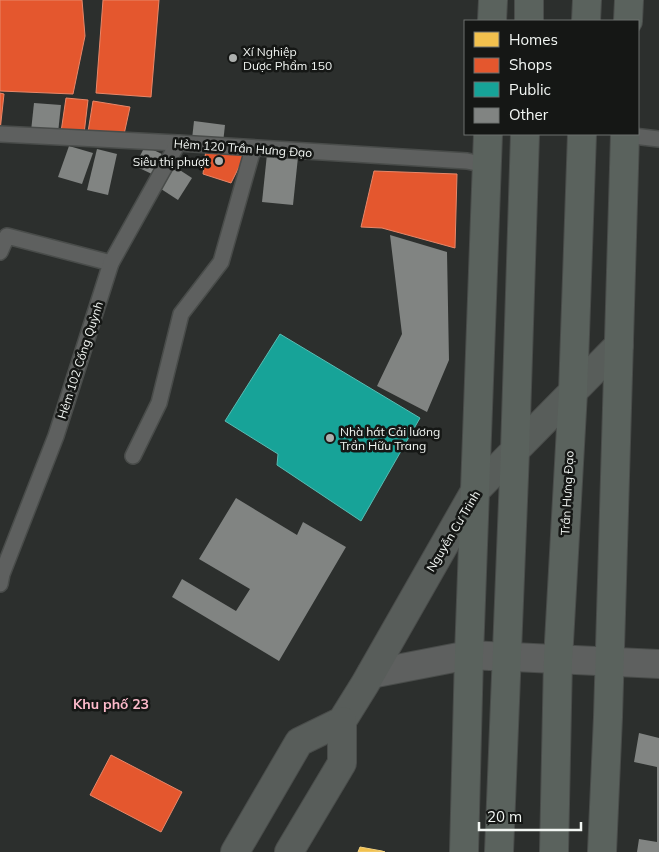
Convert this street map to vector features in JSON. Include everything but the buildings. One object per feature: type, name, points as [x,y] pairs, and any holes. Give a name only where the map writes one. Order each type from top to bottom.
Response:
[{"type":"main road","points":[[492,20],[493,0]]},
{"type":"main road","points":[[529,0],[529,20]]},
{"type":"main road","points":[[586,0],[586,20]]},
{"type":"main road","points":[[628,20],[629,0]]},
{"type":"main road","points":[[464,852],[469,655],[488,135]]},
{"type":"main road","points":[[499,852],[525,135]]},
{"type":"main road","points":[[582,135],[625,135],[610,662],[602,852]]},
{"type":"main road","name":"Trần Hưng Đạo","points":[[554,852],[558,660],[573,392],[582,135]]},
{"type":"main road","points":[[486,164],[524,165]]},
{"type":"street","name":"Nguyễn Cư Trinh","points":[[342,721],[475,492],[619,345]]},
{"type":"street","points":[[371,674],[469,655],[659,664]]},
{"type":"street","points":[[235,852],[300,742],[342,721],[342,763],[289,852]]},
{"type":"lane","name":"Hẻm 120 Trần Hưng Đạo","points":[[0,134],[178,143],[467,161],[486,164]]},
{"type":"lane","points":[[625,135],[659,139]]},
{"type":"lane","name":"Hẻm 102 Cống Quỳnh","points":[[0,584],[2,574],[56,436],[111,263],[178,143]]},
{"type":"lane","points":[[133,456],[159,403],[181,314],[221,262],[253,149]]},
{"type":"lane","points":[[0,252],[7,236],[111,263]]},
{"type":"place","name":"Xí Nghiệp Dược Phẩm 150","points":[[233,58]]},
{"type":"place","name":"Siêu thị phượt","points":[[219,161]]},
{"type":"place","name":"Nhà hát Cải lương Trần Hữu Trang","points":[[330,438]]},
{"type":"district","name":"Khu phố 23","points":[[111,704]]}]
